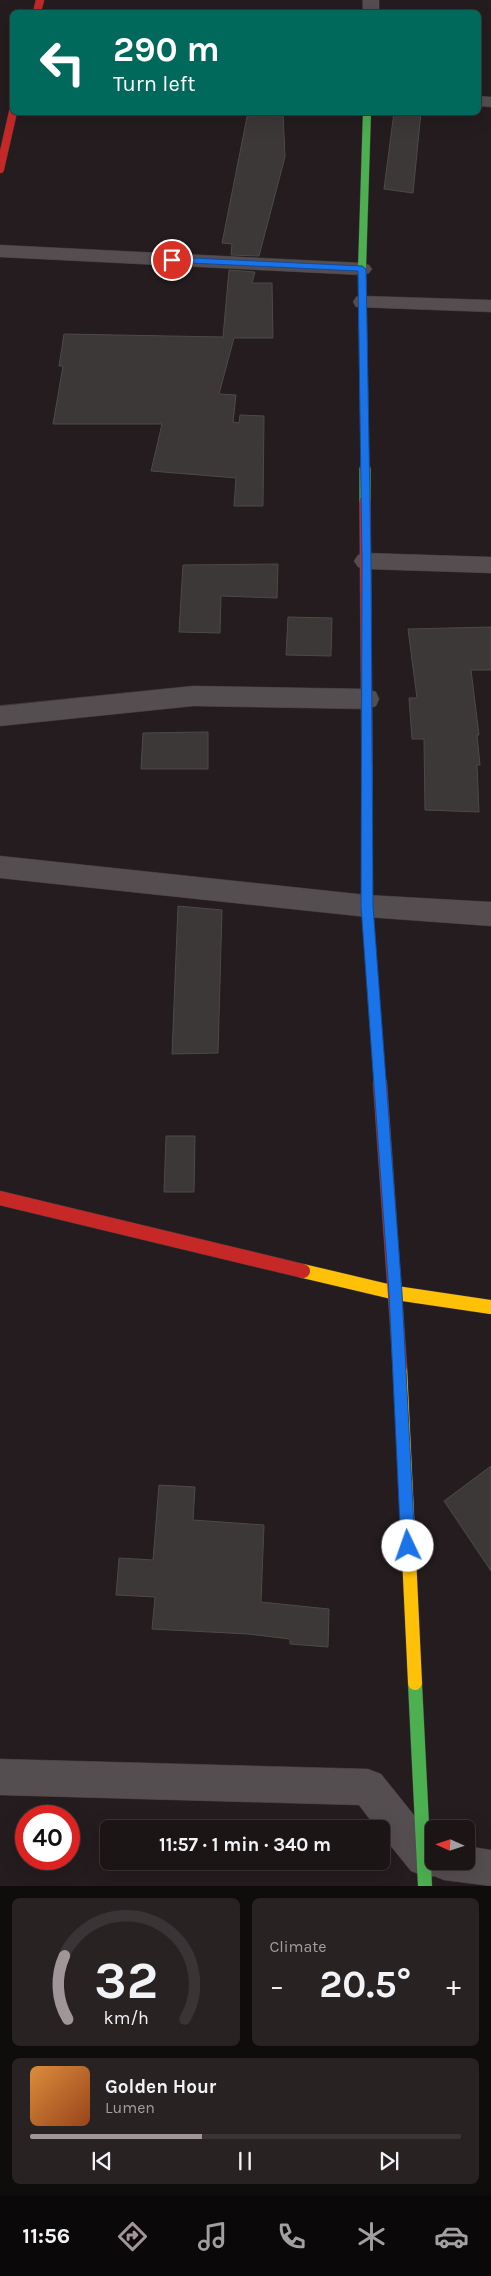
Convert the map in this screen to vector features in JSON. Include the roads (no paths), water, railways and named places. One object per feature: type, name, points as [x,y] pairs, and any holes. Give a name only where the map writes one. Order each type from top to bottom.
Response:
[{"type":"street","points":[[0,169],[12,115]]},
{"type":"street","points":[[366,115],[362,269],[366,562],[367,906],[396,1293],[429,1820]]},
{"type":"street","points":[[0,251],[362,269]]},
{"type":"street","points":[[363,302],[491,306]]},
{"type":"street","points":[[366,562],[491,565]]},
{"type":"street","points":[[0,716],[193,696],[367,699]]},
{"type":"street","points":[[0,867],[367,906],[491,914]]},
{"type":"street","points":[[0,1198],[396,1293],[491,1307]]},
{"type":"street","points":[[0,1778],[368,1787],[425,1857]]},
{"type":"street","points":[[475,1868],[491,1869]]}]
